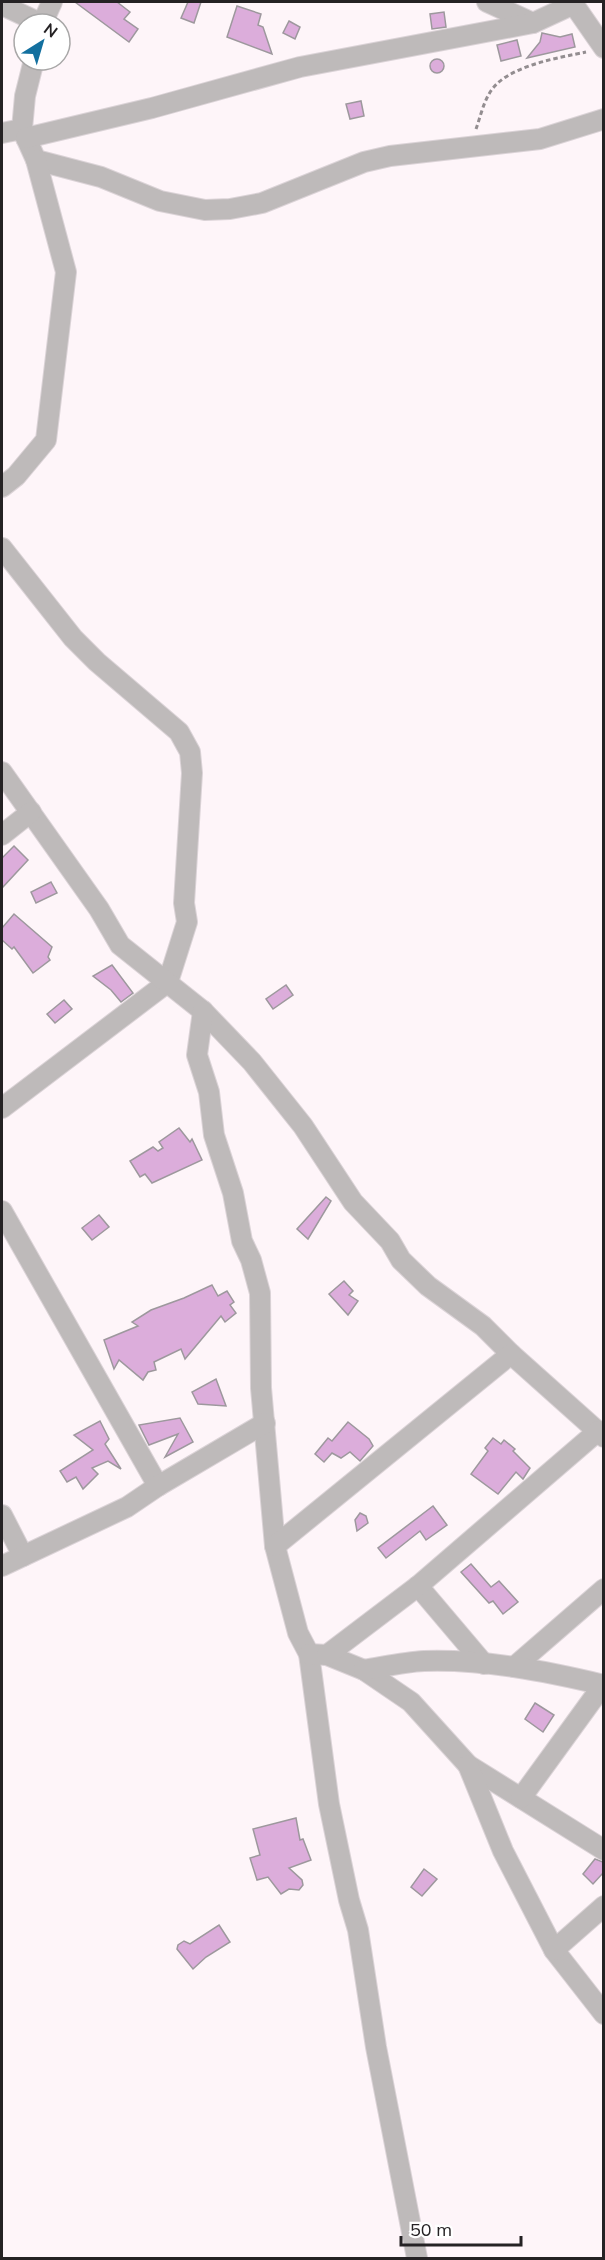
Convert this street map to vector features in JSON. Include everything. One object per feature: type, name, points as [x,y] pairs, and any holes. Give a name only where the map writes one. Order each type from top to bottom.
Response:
[{"type":"street","points":[[487,2],[533,23]]},
{"type":"street","points":[[2,133],[24,134],[152,108],[300,67],[533,23],[573,3],[603,47]]},
{"type":"street","points":[[2,5],[17,12]]},
{"type":"street","points":[[2,487],[16,476],[46,440],[66,272],[36,160],[24,134],[25,96],[31,72]]},
{"type":"street","points":[[36,160],[101,177],[160,201],[205,210],[222,210],[262,203],[364,162],[390,156],[540,139],[603,119]]},
{"type":"street","points":[[2,549],[73,638],[97,662],[179,732],[190,752],[192,773],[184,903],[187,922],[168,982],[2,1108]]},
{"type":"street","points":[[2,772],[99,909],[120,945],[203,1011],[282,1098],[353,1202],[390,1241],[401,1260],[428,1286],[483,1326],[601,1434],[418,1586],[318,1654]]},
{"type":"street","points":[[2,834],[31,812]]},
{"type":"street","points":[[203,1011],[197,1055],[209,1092],[214,1135],[233,1193],[242,1241],[251,1260],[260,1293],[261,1388],[275,1546],[298,1633],[318,1654],[364,1670],[411,1702],[468,1765],[603,1850]]},
{"type":"street","points":[[2,1211],[158,1486]]},
{"type":"street","points":[[275,1546],[511,1354]]},
{"type":"street","points":[[2,1566],[127,1507],[158,1486],[265,1423]]},
{"type":"street","points":[[2,1515],[23,1556]]},
{"type":"street","points":[[418,1586],[484,1664]]},
{"type":"street","points":[[514,1666],[603,1589]]},
{"type":"street","points":[[318,1654],[329,1804],[349,1900],[358,1930],[376,2047],[417,2259]]},
{"type":"street","points":[[364,1670],[423,1661],[484,1664],[514,1666],[603,1685],[521,1798]]},
{"type":"street","points":[[468,1765],[503,1851],[554,1950],[603,2014]]},
{"type":"street","points":[[554,1950],[603,1906]]},
{"type":"path","points":[[473,148],[474,135],[490,92],[509,75],[536,63],[603,47]]},
{"type":"building","points":[[75,2],[117,2],[130,12],[124,19],[138,29],[129,42]]},
{"type":"building","points":[[188,2],[201,2],[194,23],[181,18]]},
{"type":"building","points":[[237,6],[261,14],[258,25],[263,27],[272,54],[227,37]]},
{"type":"building","points":[[444,12],[446,27],[432,29],[430,14]]},
{"type":"building","points":[[289,21],[300,27],[295,39],[283,33]]},
{"type":"building","points":[[542,33],[560,37],[572,34],[575,47],[527,58],[540,42]]},
{"type":"building","points":[[517,40],[521,56],[501,61],[497,45]]},
{"type":"building","points":[[437,59],[442,61],[444,66],[442,71],[437,73],[432,71],[430,66],[432,61]]},
{"type":"building","points":[[361,101],[364,116],[350,119],[346,104]]},
{"type":"building","points":[[14,846],[28,860],[2,888],[2,858]]},
{"type":"building","points":[[51,882],[57,893],[36,903],[31,892]]},
{"type":"building","points":[[14,914],[52,947],[48,957],[50,960],[33,973],[14,947],[12,949],[2,940],[2,928]]},
{"type":"building","points":[[112,965],[133,993],[121,1002],[111,990],[93,976]]},
{"type":"building","points":[[286,985],[293,995],[273,1009],[266,999]]},
{"type":"building","points":[[64,1000],[72,1009],[55,1023],[47,1014]]},
{"type":"building","points":[[179,1128],[190,1142],[192,1139],[202,1160],[152,1183],[145,1174],[140,1177],[130,1161],[153,1147],[158,1151],[163,1148],[159,1142]]},
{"type":"building","points":[[326,1197],[331,1201],[308,1239],[297,1229]]},
{"type":"building","points":[[99,1215],[109,1227],[92,1240],[82,1228]]},
{"type":"building","points":[[344,1281],[353,1291],[349,1295],[358,1301],[348,1315],[329,1294]]},
{"type":"building","points":[[212,1285],[218,1296],[227,1291],[234,1302],[230,1305],[236,1313],[225,1322],[221,1316],[185,1359],[181,1349],[154,1362],[156,1370],[148,1372],[143,1380],[119,1360],[114,1369],[104,1340],[138,1326],[132,1322],[151,1310]]},
{"type":"building","points":[[216,1379],[226,1406],[198,1404],[192,1392]]},
{"type":"building","points":[[180,1418],[193,1442],[165,1457],[178,1434],[149,1445],[139,1425]]},
{"type":"building","points":[[100,1421],[109,1439],[105,1444],[121,1469],[108,1461],[92,1468],[98,1474],[83,1489],[76,1477],[67,1482],[60,1471],[93,1450],[74,1435]]},
{"type":"building","points":[[348,1422],[369,1439],[373,1446],[360,1461],[350,1452],[341,1458],[332,1453],[324,1462],[315,1454],[328,1438],[332,1441]]},
{"type":"building","points":[[493,1438],[501,1444],[504,1440],[515,1449],[513,1451],[530,1468],[523,1479],[516,1472],[498,1494],[471,1474],[488,1451],[485,1448]]},
{"type":"building","points":[[433,1506],[447,1525],[426,1540],[420,1531],[386,1558],[378,1548]]},
{"type":"building","points":[[360,1513],[366,1516],[368,1523],[357,1531],[355,1520]]},
{"type":"building","points":[[471,1564],[491,1587],[499,1581],[518,1602],[503,1614],[493,1601],[489,1603],[461,1572]]},
{"type":"building","points":[[535,1703],[554,1715],[543,1732],[525,1719]]},
{"type":"building","points":[[296,1818],[300,1840],[303,1839],[311,1860],[289,1868],[302,1880],[303,1885],[299,1890],[289,1889],[281,1894],[268,1877],[257,1880],[250,1858],[260,1855],[253,1829]]},
{"type":"building","points":[[595,1859],[603,1862],[603,1873],[593,1884],[583,1874]]},
{"type":"building","points":[[424,1869],[437,1879],[422,1896],[411,1887]]},
{"type":"building","points":[[219,1925],[230,1942],[206,1957],[193,1969],[177,1949],[178,1945],[184,1941],[190,1944]]}]
